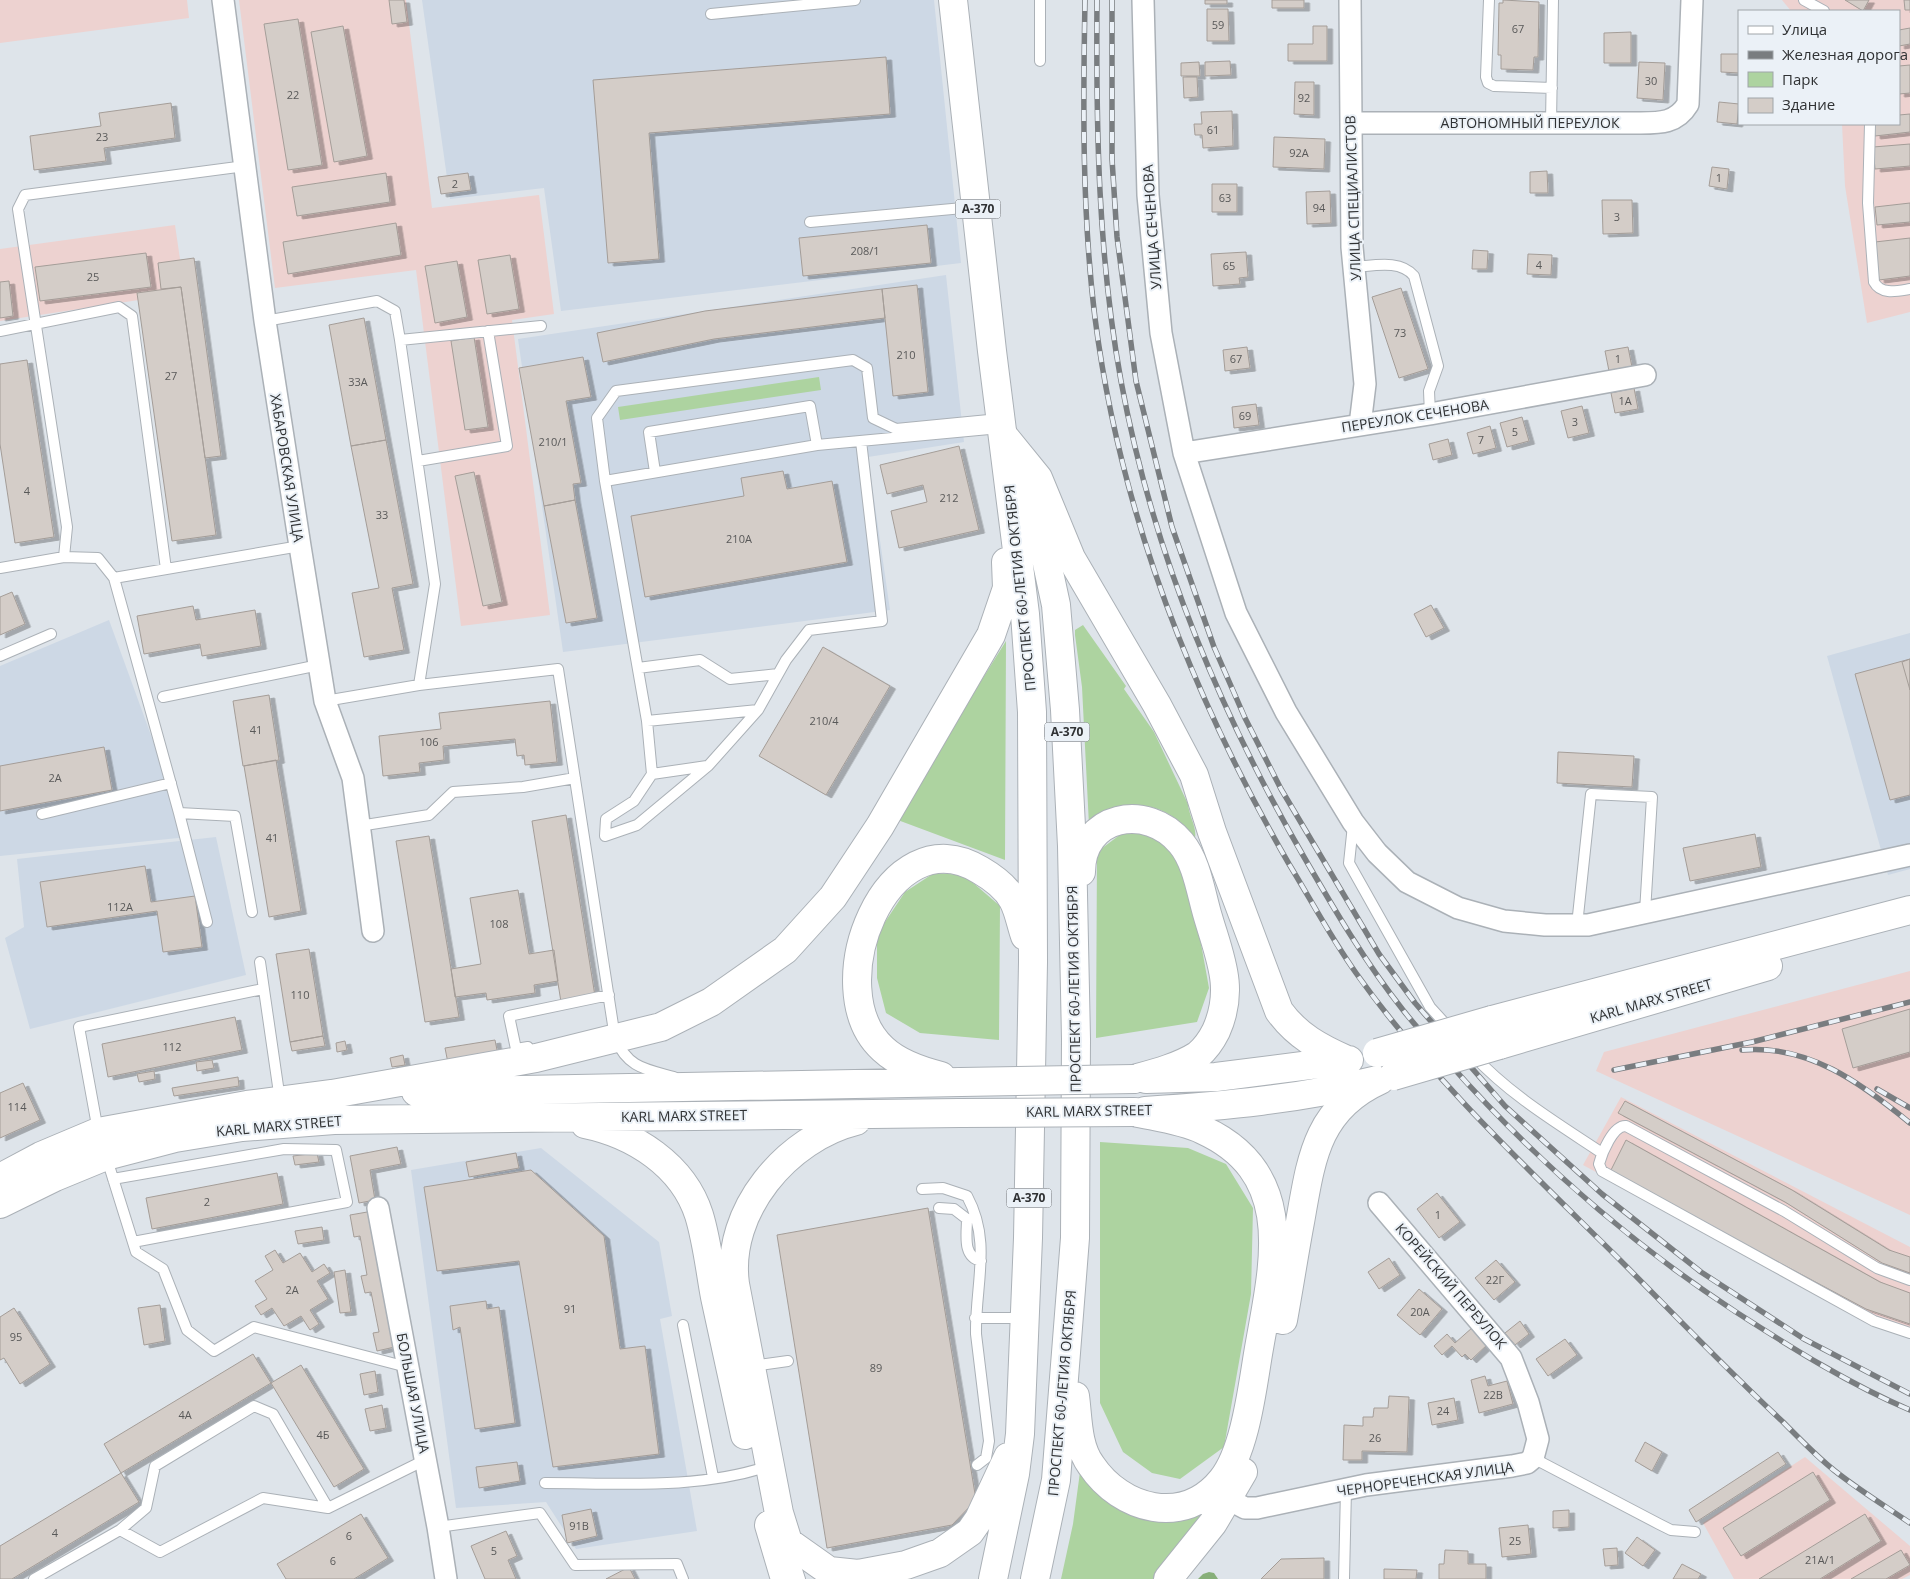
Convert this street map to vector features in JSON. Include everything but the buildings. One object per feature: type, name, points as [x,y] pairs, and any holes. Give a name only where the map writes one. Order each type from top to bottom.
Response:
[{"type":"main road","name":"ПРОСПЕКТ 60-ЛЕТИЯ ОКТЯБРЯ","points":[[953,0],[1025,614],[1032,712],[1033,962],[1025,1318],[1020,1434],[1015,1474],[993,1578]]},
{"type":"main road","name":"ПРОСПЕКТ 60-ЛЕТИЯ ОКТЯБРЯ","points":[[1002,427],[1039,526],[1056,605],[1065,710],[1072,836],[1076,1039],[1075,1238],[1056,1480],[1034,1579]]},
{"type":"main road","points":[[332,1094],[536,1058],[615,1033],[661,1027],[711,1002],[785,950],[833,897],[880,826],[991,635],[1007,588],[1002,427]]},
{"type":"main road","points":[[1002,427],[1038,478],[1071,558],[1157,705],[1194,775],[1212,832],[1279,1011],[1290,1026],[1318,1048],[1347,1060]]},
{"type":"main road","points":[[1076,1039],[1081,855],[1089,840],[1100,829],[1115,821],[1130,818],[1146,820],[1164,828],[1182,843],[1193,866],[1225,974],[1226,996],[1222,1018],[1216,1031],[1199,1054],[1176,1066],[1134,1079]]},
{"type":"main road","points":[[962,1082],[914,1069],[883,1049],[868,1029],[860,1005],[856,974],[859,950],[868,923],[878,906],[902,875],[920,862],[941,858],[969,863],[994,878],[1013,900],[1033,962]]},
{"type":"main road","name":"KARL MARX STREET","points":[[0,1178],[41,1156],[106,1156],[175,1138],[242,1127],[334,1120],[1134,1112],[1218,1106],[1302,1096],[1386,1078],[1495,1033],[1910,910]]},
{"type":"main road","name":"KARL MARX STREET","points":[[1495,1033],[1910,925]]},
{"type":"main road","points":[[332,1094],[1216,1077],[1347,1060],[1377,1053],[1495,1033]]},
{"type":"main road","points":[[1168,1579],[1213,1522],[1228,1499],[1252,1452],[1267,1406],[1313,1155],[1326,1126],[1344,1102],[1360,1090],[1386,1078]]},
{"type":"main road","name":"KARL MARX STREET","points":[[0,1204],[55,1177],[222,1109],[332,1094]]},
{"type":"main road","points":[[1075,1238],[1072,1367],[1081,1442],[1090,1464],[1108,1486],[1128,1499],[1153,1508],[1179,1508],[1206,1496],[1223,1479],[1238,1447],[1250,1404],[1273,1264],[1274,1224],[1265,1192],[1247,1162],[1228,1144],[1202,1129],[1134,1112]]},
{"type":"main road","points":[[886,1114],[842,1124],[804,1144],[776,1168],[757,1194],[743,1225],[733,1271],[751,1366],[761,1469],[788,1542],[829,1571],[858,1574],[906,1565],[940,1552],[970,1532],[979,1519],[1020,1434]]},
{"type":"main road","points":[[547,1118],[597,1127],[636,1144],[667,1164],[688,1192],[698,1214],[761,1469],[785,1579]]},
{"type":"street","name":"ХАБАРОВСКАЯ УЛИЦА","points":[[223,0],[265,321],[319,665],[325,701],[352,778],[373,931]]},
{"type":"street","name":"УЛИЦА СЕЧЕНОВА","points":[[1143,0],[1148,195],[1161,333],[1184,453],[1236,613],[1286,712],[1353,822],[1377,853],[1407,882],[1458,908],[1504,922],[1545,926],[1577,925],[1645,912],[1910,855]]},
{"type":"street","name":"УЛИЦА СПЕЦИАЛИСТОВ","points":[[1350,0],[1354,268],[1365,384],[1360,425]]},
{"type":"street","name":"АВТОНОМНЫЙ ПЕРЕУЛОК","points":[[1351,123],[1655,123],[1668,120],[1681,115],[1688,104],[1692,0]]},
{"type":"street","name":"ПЕРЕУЛОК СЕЧЕНОВА","points":[[1184,453],[1430,414],[1645,375]]},
{"type":"street","name":"КОРЕЙСКИЙ ПЕРЕУЛОК","points":[[1380,1203],[1511,1358],[1528,1402],[1538,1439],[1533,1458]]},
{"type":"street","name":"БОЛЬШАЯ УЛИЦА","points":[[378,1208],[438,1526],[446,1579]]},
{"type":"street","name":"ЧЕРНОРЕЧЕНСКАЯ УЛИЦА","points":[[1228,1499],[1245,1508],[1257,1508],[1366,1485],[1512,1466],[1527,1463],[1533,1458]]},
{"type":"lane","points":[[711,14],[855,0]]},
{"type":"lane","points":[[1040,0],[1040,61]]},
{"type":"lane","points":[[1489,0],[1486,77],[1488,83],[1494,86],[1552,88]]},
{"type":"lane","points":[[1551,123],[1553,0]]},
{"type":"lane","points":[[1804,0],[1822,10]]},
{"type":"lane","points":[[1870,125],[1868,203],[1874,282],[1881,290],[1910,289]]},
{"type":"lane","points":[[64,558],[67,527],[18,209],[25,195],[245,166]]},
{"type":"lane","points":[[810,222],[977,207]]},
{"type":"lane","points":[[1354,268],[1399,266],[1409,270],[1414,276],[1438,366],[1429,391],[1430,414]]},
{"type":"lane","points":[[265,321],[377,302],[395,311],[435,584],[419,685]]},
{"type":"lane","points":[[0,331],[119,307],[132,316],[166,569]]},
{"type":"lane","points":[[400,340],[540,326]]},
{"type":"lane","points":[[418,461],[507,446],[488,331]]},
{"type":"lane","points":[[861,441],[882,621],[810,630],[786,660],[758,710],[708,766],[638,825],[605,836],[606,819],[634,801],[652,774],[647,721],[605,481],[597,418],[616,390],[853,360],[867,368],[873,418],[896,429],[1002,427]]},
{"type":"lane","points":[[655,472],[649,432],[810,406],[817,445]]},
{"type":"lane","points":[[605,481],[817,445],[1002,427]]},
{"type":"lane","points":[[114,578],[300,546]]},
{"type":"lane","points":[[0,568],[64,558],[98,558],[114,578],[171,783],[207,922]]},
{"type":"lane","points":[[0,656],[51,634]]},
{"type":"lane","points":[[638,668],[700,660],[730,679],[778,674]]},
{"type":"lane","points":[[163,697],[319,665]]},
{"type":"lane","points":[[325,701],[419,685],[558,669],[615,1033],[622,1054],[640,1068],[712,1087]]},
{"type":"lane","points":[[647,721],[758,710]]},
{"type":"lane","points":[[652,774],[708,766]]},
{"type":"lane","points":[[359,826],[429,815],[453,792],[523,787],[575,778]]},
{"type":"lane","points":[[42,814],[171,783]]},
{"type":"lane","points":[[1577,925],[1591,794],[1652,798],[1645,912]]},
{"type":"lane","points":[[179,813],[235,816],[252,912]]},
{"type":"lane","points":[[1353,822],[1349,863],[1430,1007],[1494,1077],[1602,1153]]},
{"type":"lane","points":[[260,962],[280,1101]]},
{"type":"lane","points":[[264,990],[78,1027],[106,1156],[136,1252],[163,1269],[187,1330],[214,1351],[254,1327],[408,1367]]},
{"type":"lane","points":[[543,1044],[516,1050],[509,1016],[609,995]]},
{"type":"lane","points":[[570,1038],[615,1033]]},
{"type":"lane","points":[[1910,1280],[1877,1268],[1784,1211],[1626,1126],[1618,1128],[1602,1153],[1599,1164],[1602,1171],[1874,1321],[1910,1333]]},
{"type":"lane","points":[[106,1156],[284,1149],[336,1150],[347,1202],[133,1242]]},
{"type":"lane","points":[[922,1189],[943,1188],[967,1196],[976,1212],[980,1228],[981,1261],[976,1318],[989,1440],[986,1458],[976,1465]]},
{"type":"lane","points":[[939,1208],[954,1209],[967,1218],[968,1253],[973,1260],[981,1261]]},
{"type":"lane","points":[[976,1318],[1025,1318]]},
{"type":"lane","points":[[683,1325],[713,1477]]},
{"type":"lane","points":[[751,1366],[788,1361]]},
{"type":"lane","points":[[34,1579],[120,1530],[146,1508],[155,1466],[254,1406],[273,1414],[328,1508]]},
{"type":"lane","points":[[1533,1458],[1671,1530],[1695,1532]]},
{"type":"lane","points":[[120,1530],[160,1552],[262,1498],[328,1508],[425,1460]]},
{"type":"lane","points":[[545,1483],[692,1482],[713,1477],[738,1476],[761,1469]]},
{"type":"lane","points":[[1344,1579],[1346,1490]]},
{"type":"lane","points":[[438,1526],[540,1513],[575,1565],[677,1564],[683,1579]]},
{"type":"lane","points":[[788,1542],[800,1579]]},
{"type":"shaded area","points":[[0,0],[187,0],[189,18],[0,43]]},
{"type":"shaded area","points":[[239,0],[406,0],[432,208],[539,195],[554,314],[512,320],[550,615],[461,626],[416,270],[275,288]]},
{"type":"shaded area","points":[[422,0],[934,0],[961,263],[561,311],[544,188],[450,199]]},
{"type":"shaded area","points":[[1782,0],[1910,0],[1910,312],[1867,323],[1845,186],[1842,125],[1900,125],[1900,10],[1790,10]]},
{"type":"shaded area","points":[[175,225],[185,293],[0,321],[0,249]]},
{"type":"shaded area","points":[[946,275],[964,442],[868,457],[890,610],[563,652],[518,339]]},
{"type":"shaded area","points":[[109,620],[188,837],[0,856],[0,666]]},
{"type":"shaded area","points":[[1910,633],[1910,869],[1888,875],[1827,656]]},
{"type":"shaded area","points":[[216,837],[246,975],[30,1029],[5,938],[24,927],[17,859]]},
{"type":"shaded area","points":[[1910,971],[1910,1215],[1596,1071],[1604,1052]]},
{"type":"shaded area","points":[[1621,1097],[1910,1247],[1910,1336],[1873,1322],[1583,1165]]},
{"type":"shaded area","points":[[541,1148],[659,1242],[672,1316],[660,1319],[697,1531],[576,1549],[546,1502],[456,1508],[411,1170]]},
{"type":"shaded area","points":[[1805,1457],[1910,1546],[1910,1575],[1902,1579],[1734,1579],[1703,1523]]},
{"type":"green space","points":[[819,377],[821,390],[620,420],[618,407]]},
{"type":"green space","points":[[1083,625],[1126,686],[1124,689],[1154,732],[1188,804],[1195,830],[1195,838],[1177,819],[1161,810],[1145,806],[1124,809],[1089,825],[1082,687],[1075,635],[1075,630]]},
{"type":"green space","points":[[1006,641],[1005,860],[895,819]]},
{"type":"green space","points":[[1125,831],[1152,835],[1178,858],[1198,927],[1209,988],[1197,1022],[1096,1038],[1097,852]]},
{"type":"green space","points":[[934,873],[964,875],[1000,906],[999,1040],[920,1033],[886,1013],[877,978],[877,934],[905,892]]},
{"type":"green space","points":[[1100,1142],[1188,1148],[1226,1164],[1253,1208],[1251,1294],[1224,1447],[1180,1479],[1152,1473],[1123,1452],[1100,1403]]},
{"type":"green space","points":[[1080,1472],[1204,1516],[1155,1579],[1061,1579],[1073,1524]]},
{"type":"green space","points":[[1214,1573],[1218,1579],[1198,1579],[1203,1574]]},
{"type":"railway","points":[[1085,0],[1084,120],[1091,279],[1095,318],[1107,390],[1122,462],[1142,532],[1165,601],[1221,735],[1254,800],[1289,864],[1347,960],[1384,1011],[1446,1084],[1512,1153],[1814,1453],[1853,1485],[1910,1523]]},
{"type":"railway","points":[[1097,0],[1098,144],[1103,239],[1113,334],[1134,444],[1170,566],[1216,686],[1243,744],[1273,801],[1338,916],[1389,992],[1425,1036],[1514,1132],[1584,1197],[1658,1257],[1736,1312],[1843,1377],[1910,1410]]},
{"type":"railway","points":[[1112,0],[1112,159],[1117,237],[1136,381],[1172,527],[1214,647],[1245,718],[1281,789],[1379,954],[1415,1003],[1505,1106],[1602,1194],[1701,1272],[1804,1339],[1910,1394]]},
{"type":"railway","points":[[1614,1070],[1752,1042],[1910,1002]]},
{"type":"railway","points":[[1742,1050],[1766,1050],[1789,1053],[1832,1069],[1872,1094],[1910,1123]]},
{"type":"railway","points":[[1877,1089],[1910,1108]]}]
